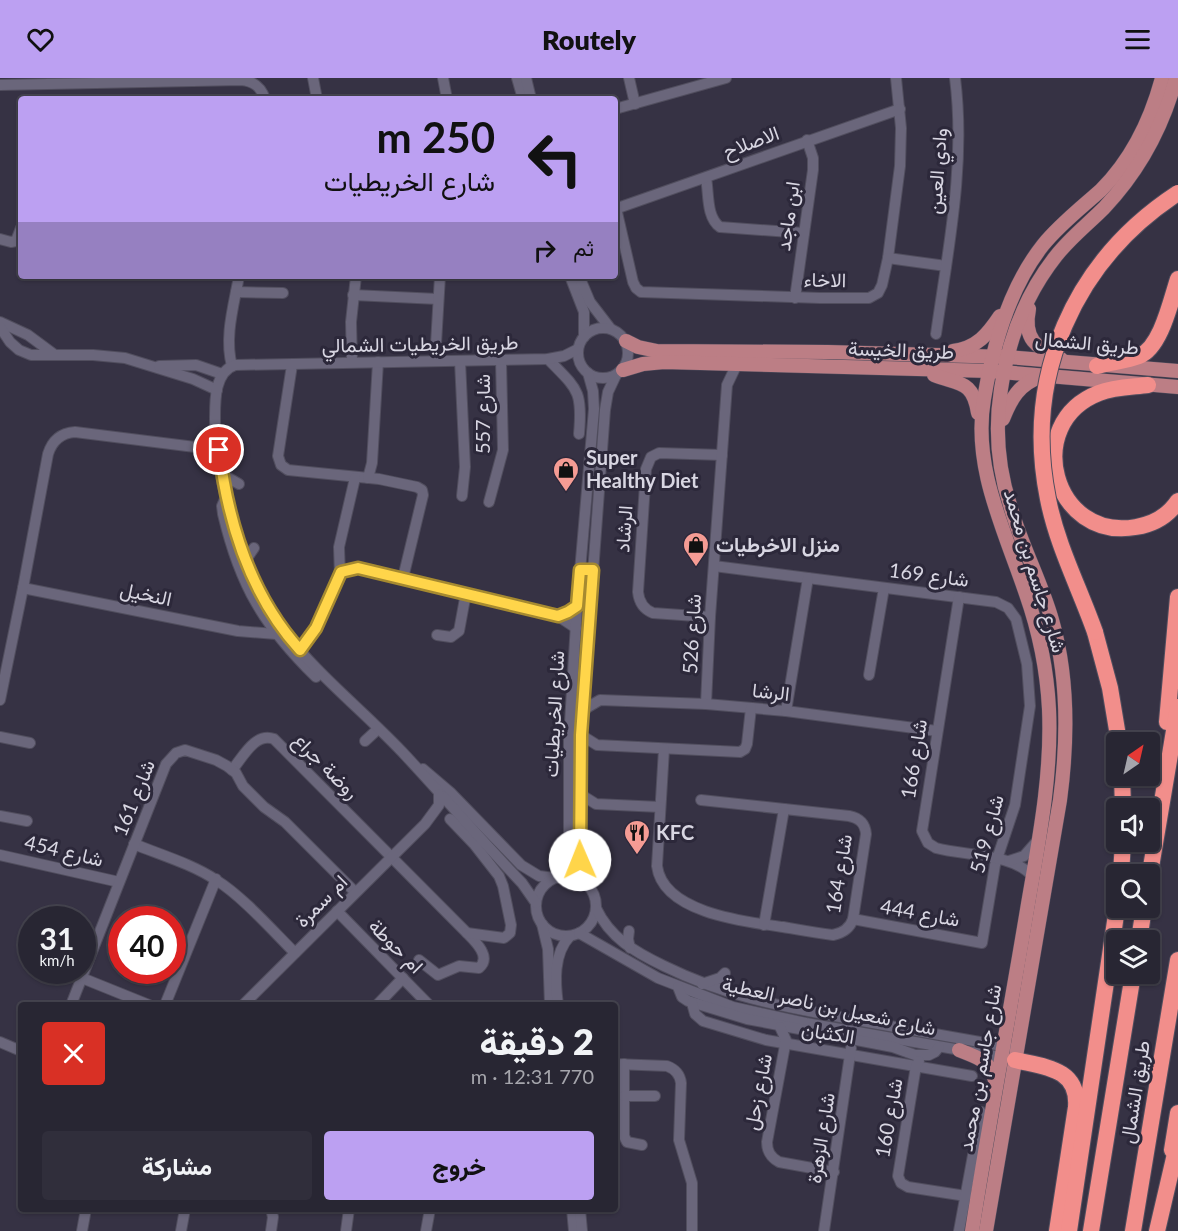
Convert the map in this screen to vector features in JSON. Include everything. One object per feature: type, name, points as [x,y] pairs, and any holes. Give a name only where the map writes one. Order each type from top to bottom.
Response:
[{"type":"highway","points":[[1117,732],[1110,688],[1095,632],[1056,532],[1048,500],[1041,438],[1047,380],[1064,325],[1091,275],[1123,237],[1156,208],[1178,194]]},
{"type":"highway","points":[[1098,366],[1139,356],[1150,349],[1159,334],[1178,279]]},
{"type":"highway","points":[[1148,385],[1098,393],[1072,411],[1064,423],[1055,448],[1056,477],[1064,496],[1077,512],[1093,522],[1112,528],[1126,529],[1163,518],[1178,501]]},
{"type":"highway","points":[[1170,756],[1166,738],[1167,711],[1178,597]]},
{"type":"highway","points":[[1152,864],[1178,707]]},
{"type":"highway","points":[[1069,1231],[1116,918]]},
{"type":"highway","name":"طريق الشمال","points":[[1133,1231],[1178,960]]},
{"type":"highway","name":"طريق الشمال","points":[[1090,1231],[1131,984]]},
{"type":"highway","points":[[1009,1053],[1058,1071],[1066,1077],[1074,1091],[1076,1107],[1058,1231]]},
{"type":"highway","points":[[1157,1231],[1178,1113]]},
{"type":"highway","points":[[1166,1187],[1178,1141]]},
{"type":"main road","name":"شارع جاسم بن محمد","points":[[971,1229],[996,1085],[1009,1053],[1060,800],[1065,759],[1066,713],[1063,671],[1055,629],[1040,581],[1010,506],[1001,468],[997,372],[993,357],[1021,279],[1042,246],[1059,227],[1108,182],[1127,158],[1147,122],[1162,78]]},
{"type":"main road","name":"شارع جاسم بن محمد","points":[[986,1231],[1049,747],[1045,670],[1032,613],[990,489],[985,464],[983,402],[997,372],[1008,357],[1017,326],[1042,275],[1064,247],[1110,201],[1132,173],[1159,126],[1176,78]]},
{"type":"main road","points":[[1031,296],[1027,322],[1031,339],[1042,350],[1071,364]]},
{"type":"main road","points":[[930,357],[965,349],[979,342],[1011,302]]},
{"type":"main road","name":"طريق الخيسة","points":[[626,341],[644,349],[657,351],[838,352],[930,357],[993,357]]},
{"type":"main road","name":"طريق الشمال","points":[[993,357],[1178,371]]},
{"type":"main road","name":"طريق الخيسة","points":[[620,373],[643,364],[664,362],[997,372],[1178,387]]},
{"type":"main road","points":[[924,371],[937,377],[959,382],[967,387],[975,398],[982,426]]},
{"type":"main road","points":[[998,430],[1008,405],[1018,389],[1042,377]]},
{"type":"main road","points":[[959,1050],[985,1061],[996,1085]]},
{"type":"street","points":[[313,78],[316,96]]},
{"type":"street","points":[[443,78],[446,96]]},
{"type":"street","points":[[517,78],[524,96]]},
{"type":"street","points":[[524,96],[526,78]]},
{"type":"street","points":[[628,78],[635,104]]},
{"type":"street","points":[[618,108],[726,78]]},
{"type":"street","name":"الاخاء","points":[[618,220],[633,282],[641,292],[795,298],[874,296],[880,289],[888,258],[900,166],[900,109],[896,78]]},
{"type":"street","name":"وادي العين","points":[[936,334],[954,213],[959,159],[959,119],[955,78]]},
{"type":"street","points":[[0,85],[241,80],[255,84],[264,96]]},
{"type":"street","name":"الاصلاح","points":[[618,207],[900,109]]},
{"type":"street","name":"ابن ماجد","points":[[795,298],[813,170],[813,158],[807,140]]},
{"type":"street","points":[[706,178],[712,219],[720,227],[804,233]]},
{"type":"street","points":[[0,239],[11,242],[16,241],[18,236]]},
{"type":"street","points":[[888,258],[946,266]]},
{"type":"street","points":[[232,366],[228,344],[238,279]]},
{"type":"street","points":[[352,362],[351,331],[356,279]]},
{"type":"street","points":[[435,361],[440,279]]},
{"type":"street","points":[[565,279],[576,310],[585,321]]},
{"type":"street","points":[[571,279],[585,321],[584,337],[578,349],[578,358],[585,370],[602,378],[620,373],[629,353],[626,341],[610,328],[590,302],[580,279]]},
{"type":"street","points":[[236,292],[283,293]]},
{"type":"street","points":[[353,295],[438,299]]},
{"type":"street","points":[[0,322],[28,335],[55,355]]},
{"type":"street","points":[[0,327],[10,342],[20,350],[39,357],[55,355],[114,357],[155,367],[220,397]]},
{"type":"street","points":[[584,337],[597,328],[610,328]]},
{"type":"street","name":"طريق الخريطيات الشمالي","points":[[292,365],[548,359],[564,356],[578,349]]},
{"type":"street","points":[[548,359],[577,392],[579,428],[592,424]]},
{"type":"street","name":"طريق الخريطيات الشمالي","points":[[548,359],[585,370]]},
{"type":"street","points":[[460,361],[465,467],[462,496]]},
{"type":"street","name":"شارع 557","points":[[489,502],[503,450],[501,361]]},
{"type":"street","points":[[368,478],[372,463],[378,362]]},
{"type":"street","points":[[155,367],[176,364],[196,365],[222,374]]},
{"type":"street","points":[[715,364],[727,385]]},
{"type":"street","name":"شارع 526","points":[[706,704],[727,385],[737,364]]},
{"type":"street","points":[[346,692],[339,697],[333,694],[276,634],[245,561],[226,496],[216,432],[222,374],[232,366],[292,365],[278,456],[279,462],[288,470],[368,478],[417,487],[423,492],[403,578]]},
{"type":"street","name":"شارع الخريطيات","points":[[559,877],[569,854],[569,740],[594,397],[585,370]]},
{"type":"street","name":"شارع الخريطيات","points":[[588,886],[580,860],[581,735],[605,404],[608,392],[620,373]]},
{"type":"street","points":[[216,432],[228,429]]},
{"type":"street","points":[[0,700],[48,454],[57,438],[75,432],[219,450]]},
{"type":"street","name":"الرشاد","points":[[710,617],[653,613],[645,609],[640,601],[638,592],[646,469],[649,461],[658,453],[722,455]]},
{"type":"street","points":[[222,474],[239,484]]},
{"type":"street","points":[[300,650],[316,628],[341,572],[339,547],[355,478]]},
{"type":"street","points":[[586,495],[591,499],[598,496]]},
{"type":"street","points":[[226,496],[222,510],[234,554],[246,585],[271,620],[346,692],[440,794],[453,815],[496,864],[522,883],[536,903]]},
{"type":"street","points":[[584,520],[593,518],[597,521]]},
{"type":"street","points":[[245,561],[254,548]]},
{"type":"street","name":"شارع 169","points":[[714,566],[1001,603],[1014,615],[1024,651],[1029,678],[1030,706],[1027,735]]},
{"type":"street","points":[[341,572],[358,568],[466,593],[558,616],[576,628]]},
{"type":"street","points":[[580,570],[593,570]]},
{"type":"street","points":[[786,711],[808,578]]},
{"type":"street","name":"النخيل","points":[[23,588],[238,631],[276,634]]},
{"type":"street","points":[[869,675],[884,588]]},
{"type":"street","points":[[437,635],[451,637],[459,631],[466,593]]},
{"type":"street","name":"شارع 166","points":[[958,597],[921,826],[923,836],[936,848],[1009,861],[1025,869],[1032,877]]},
{"type":"street","points":[[558,616],[577,606]]},
{"type":"street","points":[[261,632],[271,620]]},
{"type":"street","points":[[583,710],[600,700],[584,689]]},
{"type":"street","name":"الرشا","points":[[600,700],[706,704],[786,711],[937,731]]},
{"type":"street","points":[[581,735],[597,745],[737,753],[742,751],[747,744],[751,708]]},
{"type":"street","points":[[365,741],[378,729]]},
{"type":"street","name":"شارع 519","points":[[982,942],[997,859],[1014,813],[1027,735]]},
{"type":"street","points":[[0,737],[30,742]]},
{"type":"street","name":"روضة جراع","points":[[232,770],[256,742],[265,737],[274,739],[392,858]]},
{"type":"street","points":[[580,754],[597,745]]},
{"type":"street","name":"شارع 164","points":[[664,748],[657,866],[660,879],[666,888],[678,897],[719,916],[833,934],[844,931],[853,919],[865,838],[864,826],[859,820],[852,817],[701,800]]},
{"type":"street","name":"شارع 161","points":[[96,942],[166,764],[176,753],[190,751],[216,760],[232,770],[243,786],[264,807],[285,822],[355,892]]},
{"type":"street","points":[[406,757],[444,786],[521,865],[539,876],[576,878],[588,886],[595,898],[596,908],[590,925],[564,943],[558,957],[556,976],[558,1002]]},
{"type":"street","name":"ام سمرة","points":[[246,1002],[425,824],[439,805],[440,794]]},
{"type":"street","points":[[580,794],[596,804]]},
{"type":"street","points":[[580,814],[596,804],[660,807]]},
{"type":"street","points":[[764,924],[784,809]]},
{"type":"street","name":"ام سمرة","points":[[425,824],[445,813],[453,815]]},
{"type":"street","points":[[0,816],[27,821]]},
{"type":"street","points":[[1009,861],[1024,856],[1038,840]]},
{"type":"street","points":[[134,844],[216,879],[295,953]]},
{"type":"street","name":"شارع 454","points":[[0,855],[119,882]]},
{"type":"street","points":[[392,858],[466,933],[484,960],[481,967],[456,967],[443,975],[438,975],[419,960]]},
{"type":"street","points":[[466,933],[500,938],[510,933],[511,925],[496,864]]},
{"type":"street","points":[[550,1002],[548,949],[542,923],[537,914],[536,903],[543,886],[559,877]]},
{"type":"street","points":[[166,1002],[216,879]]},
{"type":"street","name":"شارع شعيل بن ناصر العطية","points":[[596,908],[613,934],[630,948],[702,984],[778,1006],[1009,1053]]},
{"type":"street","name":"ام حوطة","points":[[337,911],[426,1002]]},
{"type":"street","name":"شارع 444","points":[[853,919],[982,942]]},
{"type":"street","points":[[542,923],[554,934],[574,935]]},
{"type":"street","points":[[629,931],[630,948]]},
{"type":"street","name":"شارع شعيل بن ناصر العطية","points":[[574,935],[678,987],[713,1001],[753,1012],[939,1047],[1009,1053]]},
{"type":"street","points":[[702,984],[720,978],[725,973]]},
{"type":"street","points":[[380,1002],[403,978]]},
{"type":"street","points":[[72,1002],[80,984]]},
{"type":"street","points":[[96,984],[142,1002]]},
{"type":"street","name":"الكثبان","points":[[678,987],[682,997],[692,1003],[695,1014],[707,1023],[786,1042],[972,1076]]},
{"type":"street","points":[[692,1003],[780,1027],[896,1047],[925,1056]]},
{"type":"street","name":"شارع زحل","points":[[780,1027],[786,1042]]},
{"type":"street","name":"شارع زحل","points":[[797,1030],[786,1042],[767,1142],[768,1150],[779,1162],[834,1172]]},
{"type":"street","points":[[846,1039],[852,1053],[864,1042]]},
{"type":"street","points":[[0,1042],[18,1050]]},
{"type":"street","name":"شارع 160","points":[[916,1065],[939,1047]]},
{"type":"street","name":"شارع الزهرة","points":[[824,1231],[852,1053]]},
{"type":"street","name":"شارع 160","points":[[910,1053],[916,1065],[898,1176],[901,1183],[908,1187],[966,1196]]},
{"type":"street","points":[[642,1145],[630,1143],[624,1138],[624,1096],[620,1064],[667,1066],[674,1069],[679,1076],[681,1083],[679,1140],[692,1183],[692,1231]]},
{"type":"street","points":[[624,1096],[655,1096]]},
{"type":"street","points":[[959,1231],[981,1112]]},
{"type":"street","points":[[82,1231],[85,1212]]},
{"type":"street","points":[[181,1231],[184,1212]]},
{"type":"street","points":[[271,1231],[272,1212]]},
{"type":"street","points":[[346,1231],[349,1212]]},
{"type":"street","points":[[426,1231],[429,1212]]},
{"type":"street","points":[[572,1212],[574,1231]]},
{"type":"street","points":[[580,1212],[582,1231]]},
{"type":"place","name":"Super Healthy Diet","points":[[566,493]]},
{"type":"place","name":"منزل الاخرطيات","points":[[696,568]]},
{"type":"place","name":"KFC","points":[[637,856]]},
{"type":"route","points":[[219,450],[231,515],[245,561],[262,599],[300,650],[316,628],[341,572],[351,568],[403,578],[558,616],[577,606],[580,570],[593,570],[581,735],[580,860]]}]
